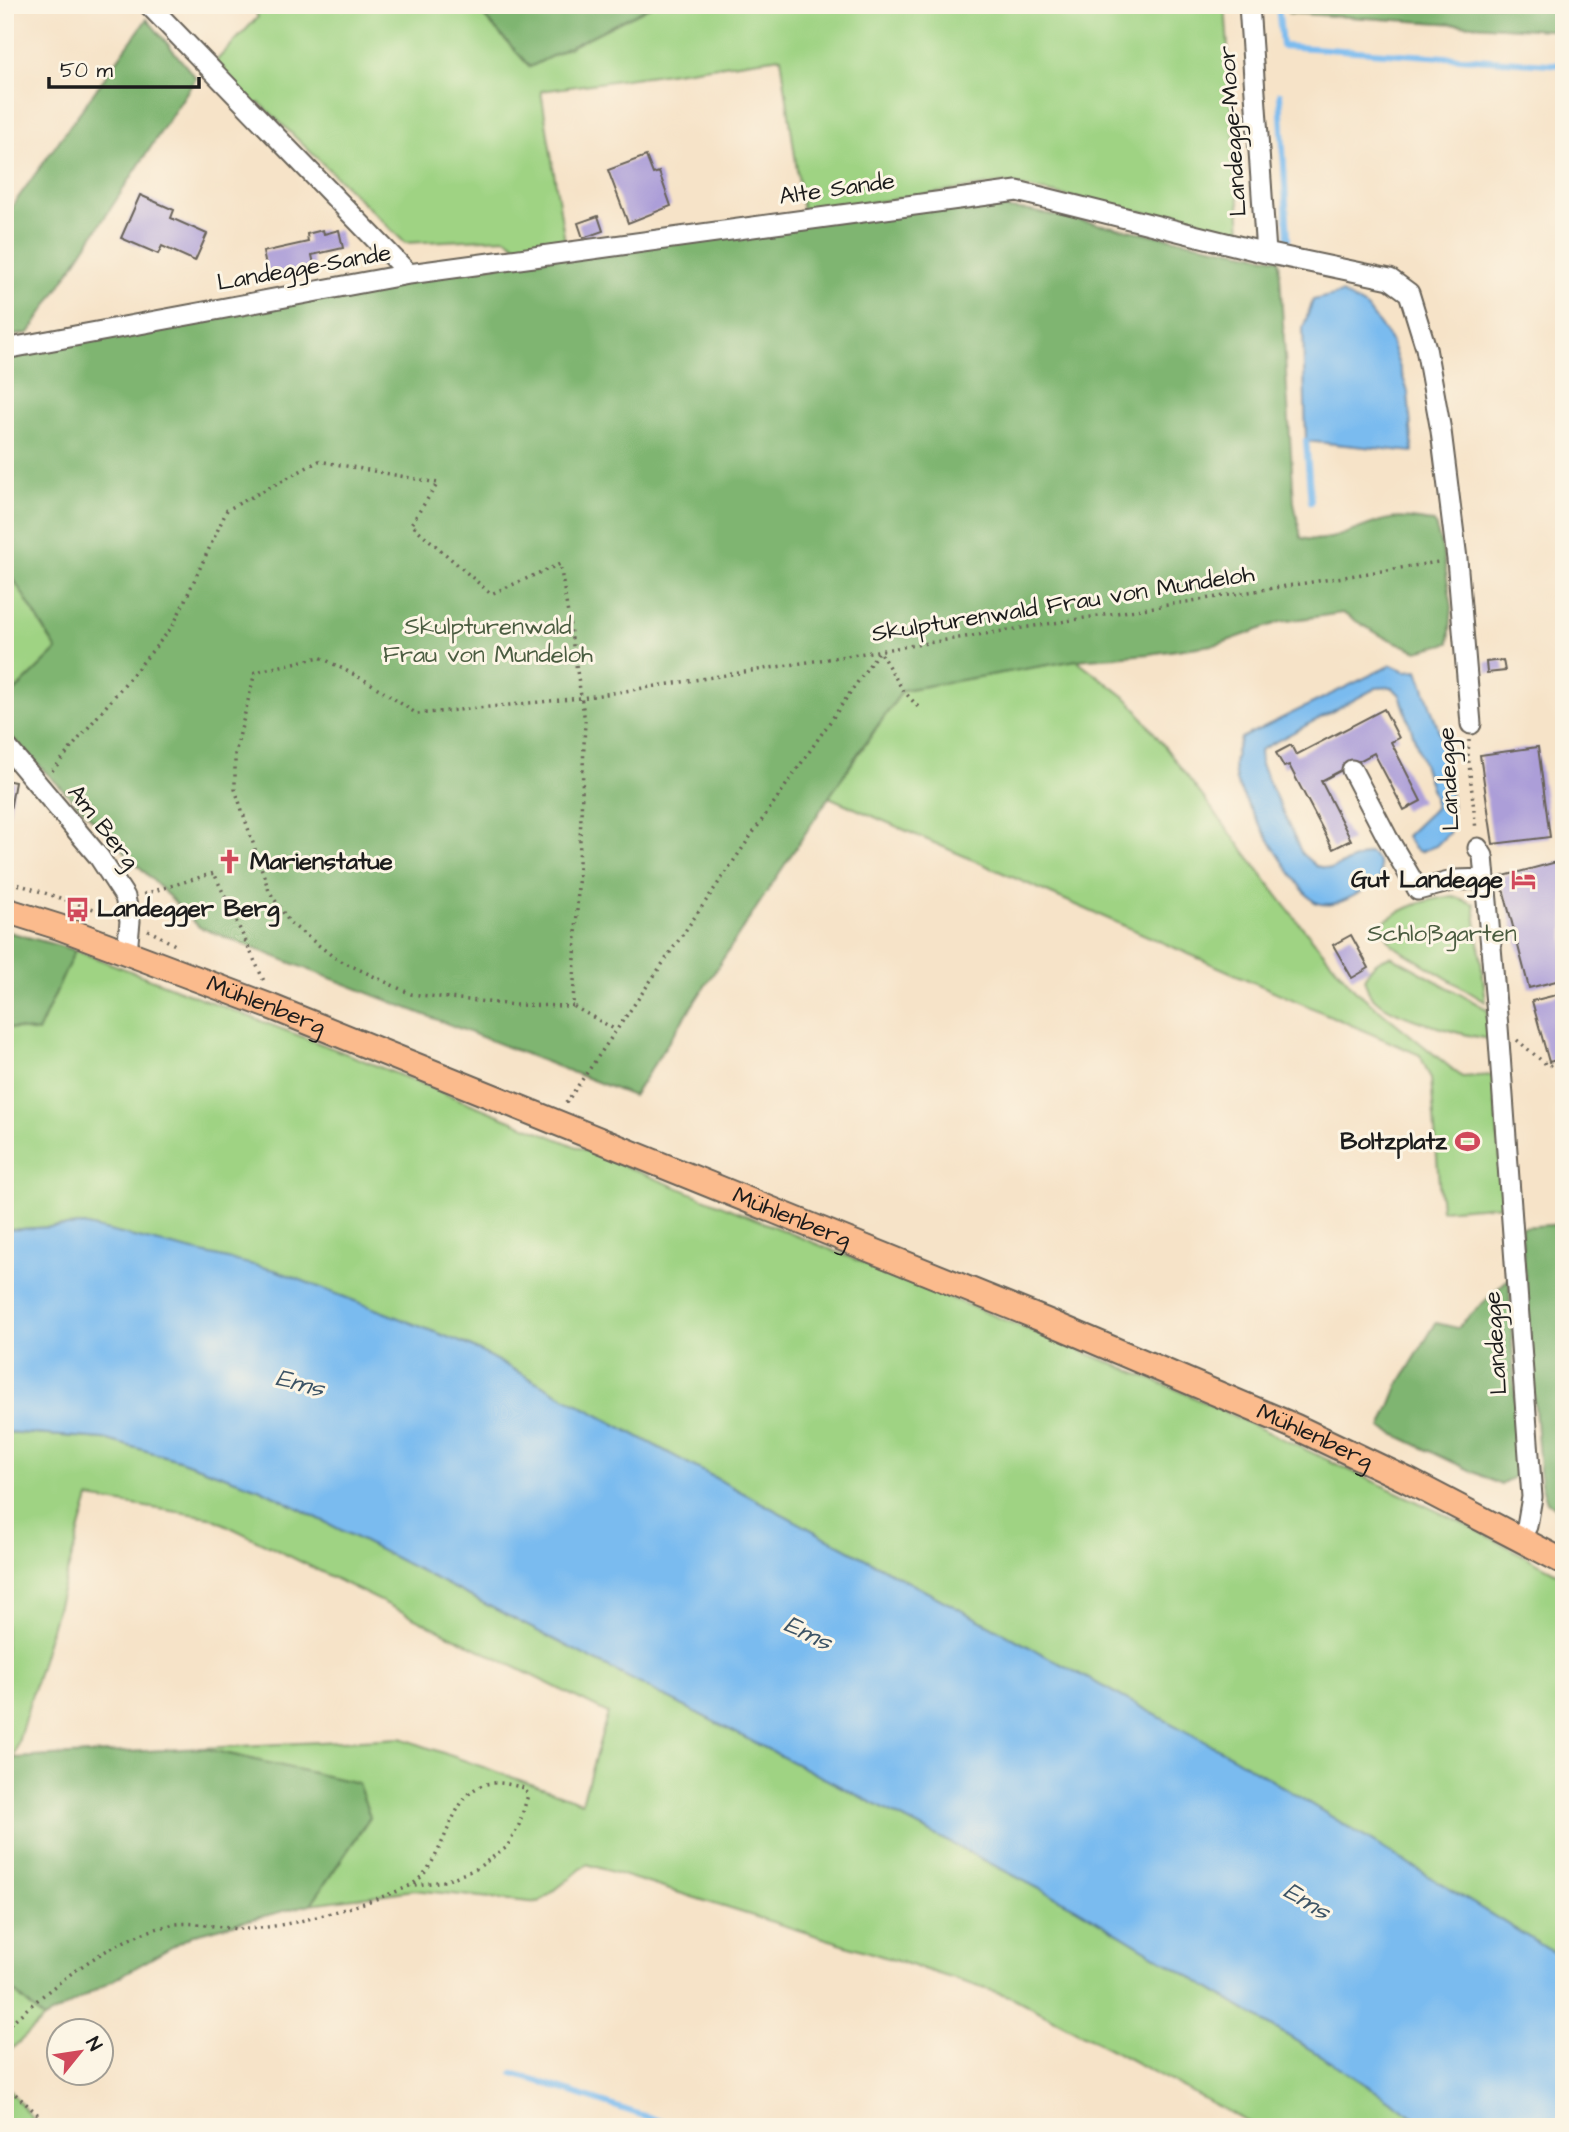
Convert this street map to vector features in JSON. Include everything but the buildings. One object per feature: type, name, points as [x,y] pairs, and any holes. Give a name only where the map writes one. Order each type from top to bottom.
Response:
[{"type":"main road","name":"Mühlenberg","points":[[5,910],[60,927],[269,1006],[1135,1359],[1321,1439],[1407,1480],[1564,1562]]},
{"type":"street","name":"Landegge-Sande","points":[[149,5],[409,274]]},
{"type":"street","name":"Landegge-Moor","points":[[1249,5],[1266,253]]},
{"type":"street","name":"Alte Sande","points":[[409,274],[1017,191],[1266,253]]},
{"type":"street","name":"Landegge","points":[[1266,253],[1390,279],[1409,293],[1426,348],[1441,431],[1457,559],[1471,724]]},
{"type":"street","name":"Landegge-Sande","points":[[5,349],[409,274]]},
{"type":"street","name":"Am Berg","points":[[5,745],[114,878],[125,897],[130,921],[127,952]]},
{"type":"street","points":[[1352,770],[1418,890],[1456,880],[1485,879]]},
{"type":"street","name":"Landegge","points":[[1478,848],[1483,856],[1498,1027],[1532,1497],[1527,1526],[1520,1539]]},
{"type":"path","points":[[40,786],[173,626],[227,510],[319,461],[438,484],[411,524],[491,594],[560,564],[585,721],[573,1006],[616,1030]]},
{"type":"path","name":"Skulpturenwald Frau von Mundeloh","points":[[573,1006],[515,1005],[411,995],[335,958],[290,923],[269,891],[235,789],[235,754],[255,672],[320,657],[370,683],[417,714],[581,698],[1457,559]]},
{"type":"path","points":[[562,1109],[878,651],[902,690],[919,708]]},
{"type":"path","name":"Landegge","points":[[1471,724],[1468,754],[1478,848]]},
{"type":"path","points":[[151,893],[214,873],[268,989],[269,1006]]},
{"type":"path","points":[[5,880],[130,921]]},
{"type":"path","points":[[1498,1027],[1526,1046],[1548,1066],[1564,1062]]},
{"type":"path","points":[[5,2028],[61,1980],[142,1933],[174,1924],[246,1929],[283,1924],[342,1909],[408,1886],[445,1881],[476,1869],[507,1847],[519,1825],[528,1795],[524,1788],[494,1783],[475,1787],[457,1809],[428,1870],[408,1886]]},
{"type":"path","points":[[5,2095],[7,2088],[52,2127]]},
{"type":"green space","points":[[252,5],[474,5],[530,67],[653,5],[1225,5],[1241,232],[1003,183],[803,213],[781,57],[541,91],[566,248],[525,252],[506,238],[405,243],[260,103],[253,105],[215,62],[258,17]]},
{"type":"green space","points":[[474,5],[653,5],[530,67]]},
{"type":"green space","points":[[1288,5],[1564,5],[1564,31],[1288,13]]},
{"type":"green space","points":[[147,19],[196,78],[29,333],[5,337],[5,216]]},
{"type":"green space","name":"Skulpturenwald Frau von Mundeloh","points":[[950,203],[1031,211],[1279,259],[1294,502],[1301,538],[1313,540],[1335,537],[1395,518],[1434,522],[1442,548],[1452,607],[1449,643],[1417,651],[1382,636],[1342,613],[1280,622],[1219,644],[1077,660],[903,690],[856,756],[633,1096],[199,927],[5,731],[5,701],[57,650],[5,565],[5,357],[346,286]]},
{"type":"green space","points":[[5,565],[57,650],[5,701]]},
{"type":"green space","points":[[1077,660],[1130,701],[1298,922],[1355,990],[1462,1077],[1493,1075],[1504,1205],[1441,1210],[1431,1079],[1420,1055],[829,797],[903,690]]},
{"type":"green space","name":"Schloßgarten","points":[[1453,896],[1474,904],[1486,1002],[1392,945],[1380,924],[1415,905]]},
{"type":"green space","points":[[5,931],[75,950],[38,1032],[5,1027]]},
{"type":"green space","points":[[75,950],[355,1057],[1180,1391],[1467,1525],[1564,1577],[1564,1959],[1232,1756],[468,1345],[83,1225],[5,1230],[5,1027],[38,1032]]},
{"type":"green space","points":[[1391,956],[1487,1009],[1489,1039],[1407,1017],[1378,1002],[1369,992],[1364,979],[1375,964]]},
{"type":"green space","points":[[1564,1224],[1564,1515],[1547,1502],[1541,1484],[1521,1227]]},
{"type":"green space","points":[[1509,1278],[1518,1460],[1515,1476],[1501,1485],[1381,1428],[1399,1384],[1436,1323],[1457,1328]]},
{"type":"green space","points":[[5,1432],[104,1439],[179,1460],[261,1489],[1075,1907],[1341,2068],[1430,2127],[1257,2127],[1012,1997],[587,1864],[539,1903],[414,1890],[311,1904],[370,1818],[358,1783],[202,1748],[401,1738],[582,1802],[608,1713],[210,1517],[89,1498],[5,1787]]},
{"type":"green space","points":[[202,1748],[358,1783],[370,1817],[311,1904],[195,1934],[44,2019],[5,1983],[5,1787],[14,1758]]},
{"type":"green space","points":[[5,1983],[44,2019],[5,2055]]},
{"type":"green space","points":[[5,2084],[39,2127],[5,2127]]},
{"type":"water","points":[[1342,293],[1367,308],[1390,339],[1408,392],[1413,452],[1306,441],[1303,328],[1313,300]]},
{"type":"water","points":[[1391,665],[1405,671],[1418,670],[1442,740],[1452,807],[1449,833],[1436,846],[1420,852],[1414,849],[1406,836],[1435,808],[1434,797],[1400,695],[1392,687],[1376,688],[1260,750],[1261,765],[1302,854],[1316,866],[1331,869],[1369,853],[1380,865],[1379,881],[1357,894],[1331,904],[1315,902],[1285,865],[1240,790],[1234,769],[1237,748],[1241,738]]},
{"type":"water","name":"Ems","points":[[83,1225],[275,1270],[468,1345],[1232,1756],[1564,1959],[1564,2127],[1430,2127],[1341,2068],[1075,1907],[261,1489],[179,1460],[104,1439],[5,1432],[5,1230]]},
{"type":"waterway","points":[[1278,5],[1282,46],[1564,65]]},
{"type":"waterway","points":[[1280,94],[1288,239]]},
{"type":"waterway","points":[[1306,441],[1311,502]]},
{"type":"waterway","points":[[513,2073],[678,2127]]},
{"type":"place","name":"Marienstatue","points":[[230,862]]},
{"type":"place","name":"Gut Landegge","points":[[1523,880]]},
{"type":"place","name":"Landegger Berg","points":[[77,909]]},
{"type":"place","name":"Boltzplatz","points":[[1467,1142]]}]
